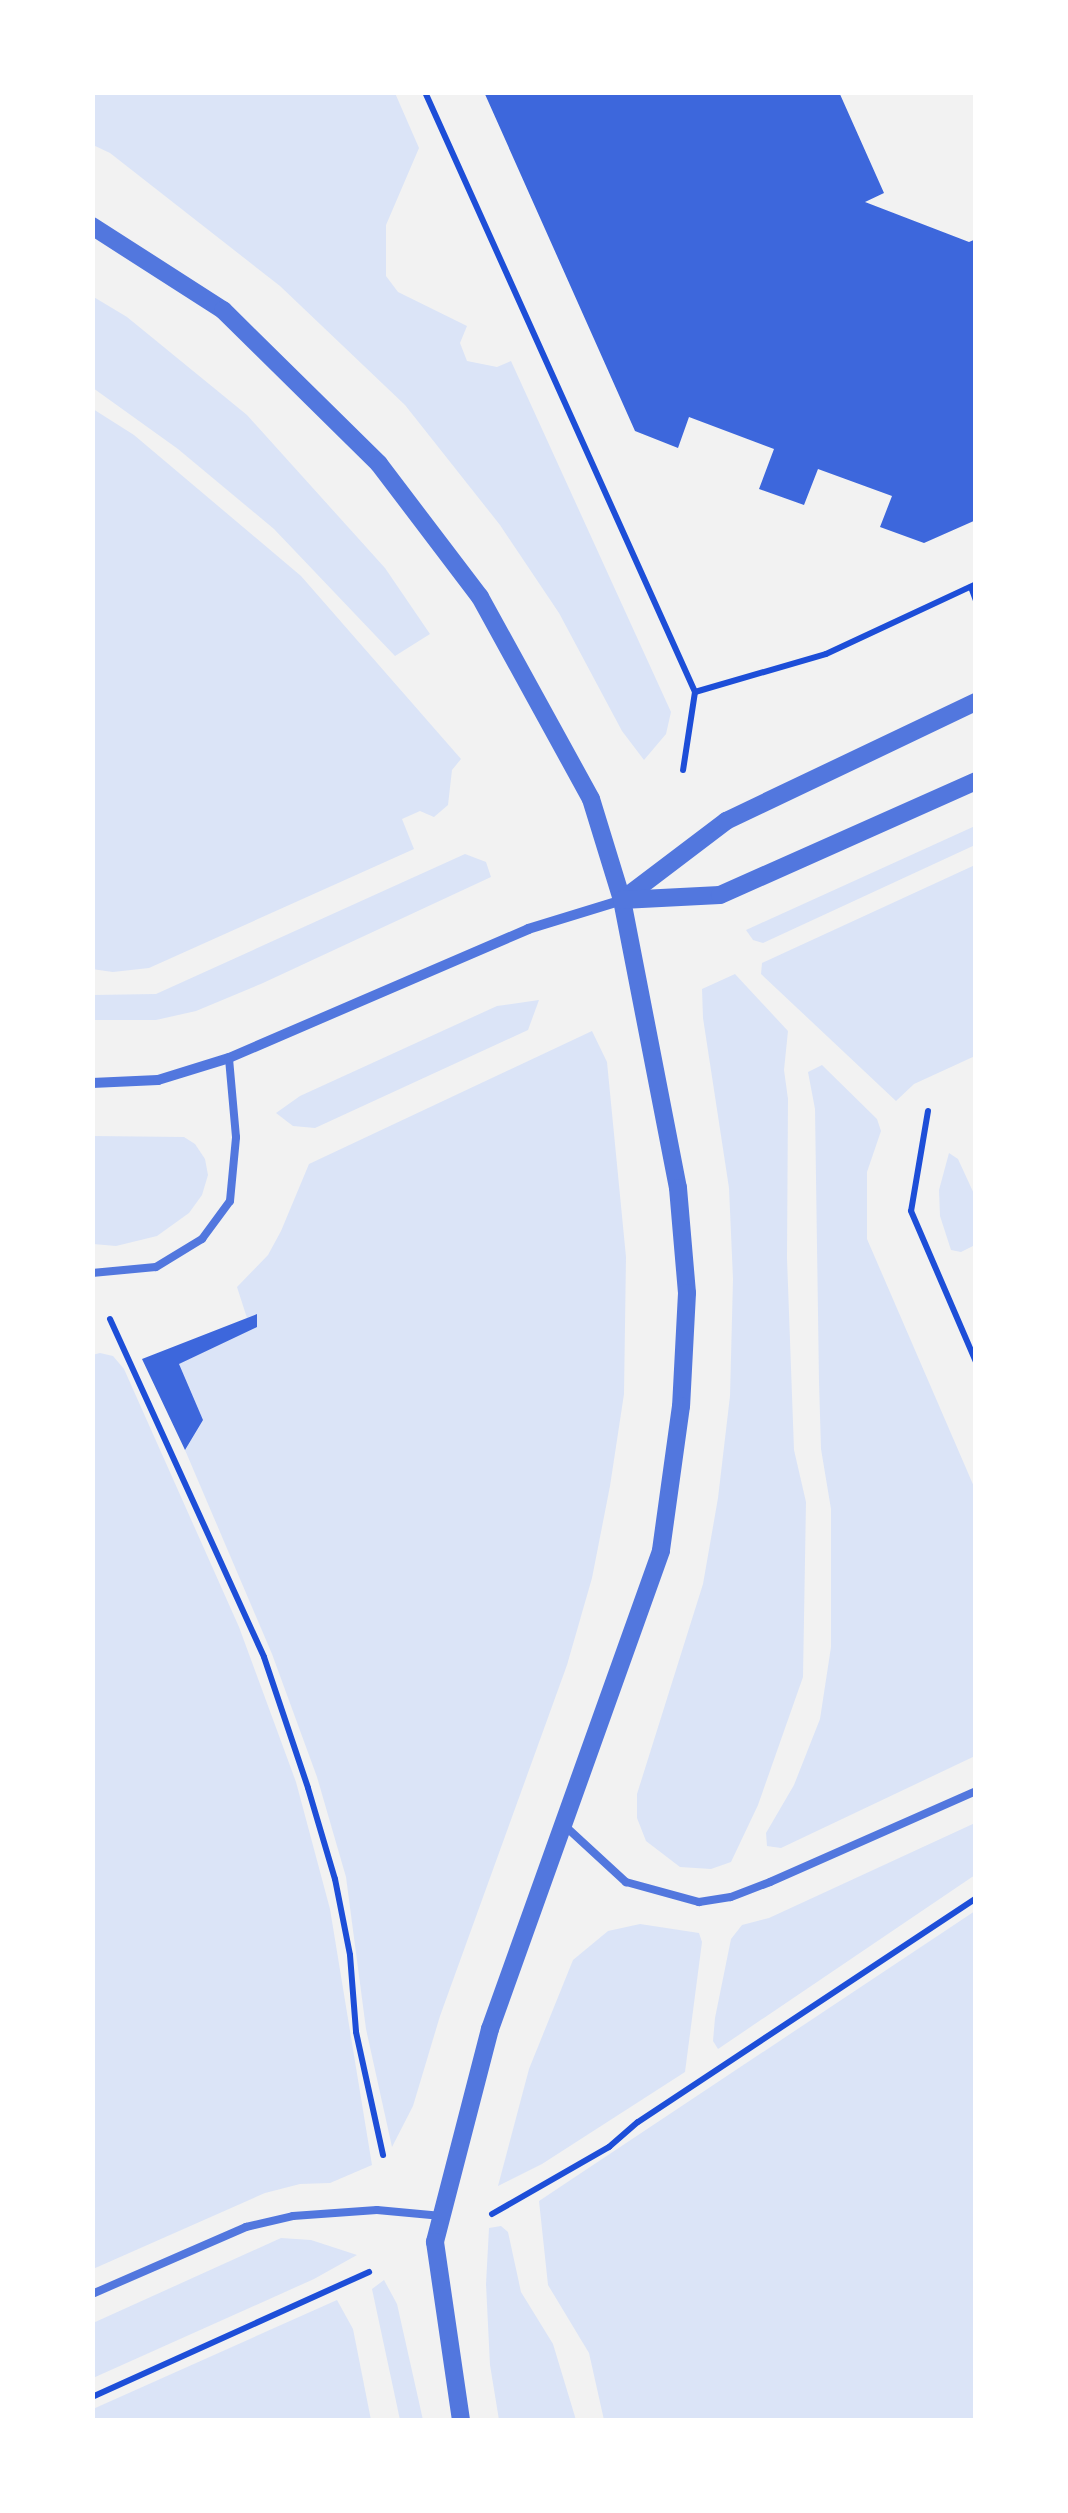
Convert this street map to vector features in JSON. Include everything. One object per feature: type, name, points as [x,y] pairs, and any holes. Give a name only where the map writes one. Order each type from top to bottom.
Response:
[{"type":"street","points":[[92,226],[223,310],[379,464],[480,597],[591,800],[622,900],[678,1188],[687,1293],[681,1406],[661,1551],[490,2029],[436,2242],[460,2420]]},
{"type":"street","points":[[622,900],[726,821],[976,702]]},
{"type":"street","points":[[92,1083],[158,1080],[229,1058],[504,938],[622,900],[720,895],[976,782]]},
{"type":"lane","points":[[92,1274],[156,1266],[202,1239],[230,1201],[236,1137],[229,1058]]},
{"type":"lane","points":[[565,1826],[626,1882],[699,1902],[757,1888],[976,1791]]},
{"type":"lane","points":[[92,2294],[246,2227],[293,2216],[377,2210],[442,2216]]},
{"type":"path","points":[[425,92],[695,692],[683,770]]},
{"type":"path","points":[[695,692],[826,654],[973,586],[976,601]]},
{"type":"path","points":[[928,1111],[911,1210],[976,1362]]},
{"type":"path","points":[[110,1319],[264,1658],[308,1788],[335,1879],[350,1955],[356,2032],[383,2156]]},
{"type":"path","points":[[492,2214],[609,2146],[638,2122],[976,1898]]},
{"type":"path","points":[[92,2397],[369,2272]]},
{"type":"shaded area","points":[[92,93],[395,93],[419,148],[386,225],[386,276],[398,292],[467,326],[460,343],[467,361],[497,367],[511,361],[671,712],[666,734],[644,760],[622,731],[559,613],[500,525],[405,405],[280,286],[110,153],[93,145]]},
{"type":"shaded area","points":[[92,296],[127,317],[247,415],[385,568],[430,634],[395,656],[274,529],[178,449],[93,388]]},
{"type":"shaded area","points":[[93,409],[134,435],[301,576],[461,759],[452,770],[448,805],[434,817],[420,811],[402,819],[414,849],[149,968],[113,972],[92,969]]},
{"type":"shaded area","points":[[975,826],[975,845],[763,943],[753,940],[746,930]]},
{"type":"shaded area","points":[[465,854],[486,862],[491,877],[263,983],[196,1011],[156,1020],[93,1020],[93,995],[156,994]]},
{"type":"shaded area","points":[[975,865],[975,1056],[914,1084],[896,1101],[761,974],[762,963]]},
{"type":"shaded area","points":[[735,974],[788,1031],[784,1070],[788,1099],[787,1258],[794,1450],[806,1502],[803,1677],[758,1805],[731,1862],[711,1869],[680,1867],[646,1841],[637,1818],[637,1794],[703,1584],[718,1498],[730,1396],[733,1279],[729,1188],[702,989]]},
{"type":"shaded area","points":[[539,1000],[528,1030],[315,1128],[293,1126],[276,1113],[300,1096],[497,1006]]},
{"type":"shaded area","points":[[592,1031],[607,1062],[626,1257],[624,1394],[610,1486],[592,1578],[567,1665],[440,2016],[413,2106],[392,2147],[366,2029],[346,1877],[317,1777],[272,1654],[185,1450],[179,1364],[257,1314],[247,1318],[237,1287],[268,1255],[309,1164]]},
{"type":"shaded area","points":[[822,1065],[877,1119],[881,1131],[867,1172],[867,1239],[975,1489],[975,1756],[781,1848],[767,1846],[766,1833],[794,1785],[820,1719],[831,1647],[831,1509],[821,1449],[819,1382],[815,1109],[808,1072]]},
{"type":"shaded area","points":[[92,1136],[184,1137],[195,1144],[205,1159],[208,1175],[202,1195],[189,1213],[157,1236],[116,1246],[93,1244]]},
{"type":"shaded area","points":[[949,1153],[958,1159],[975,1196],[975,1245],[961,1252],[951,1250],[940,1216],[939,1190]]},
{"type":"shaded area","points":[[92,1355],[113,1356],[124,1369],[239,1627],[296,1782],[330,1909],[372,2165],[330,2183],[300,2184],[265,2193],[93,2269]]},
{"type":"shaded area","points":[[975,1823],[975,1875],[718,2049],[713,2041],[715,2018],[731,1939],[742,1925],[769,1918]]},
{"type":"shaded area","points":[[975,1911],[975,2420],[604,2420],[589,2353],[548,2285],[539,2201]]},
{"type":"shaded area","points":[[640,1924],[699,1933],[702,1942],[685,2072],[542,2164],[498,2186],[529,2069],[573,1960],[608,1931]]},
{"type":"shaded area","points":[[501,2226],[508,2232],[521,2292],[553,2344],[576,2420],[499,2420],[490,2365],[486,2284],[489,2228]]},
{"type":"shaded area","points":[[281,2238],[311,2240],[357,2255],[314,2279],[93,2378],[93,2323]]},
{"type":"shaded area","points":[[384,2280],[397,2304],[423,2420],[400,2420],[372,2289]]},
{"type":"shaded area","points":[[337,2300],[353,2329],[371,2420],[93,2420],[93,2409]]},
{"type":"building","points":[[484,92],[839,92],[884,193],[865,202],[969,242],[976,239],[976,520],[924,543],[880,527],[892,496],[818,469],[804,505],[759,489],[774,449],[689,417],[678,448],[635,431]]},
{"type":"building","points":[[257,1314],[257,1327],[179,1364],[203,1420],[185,1450],[142,1359]]}]
